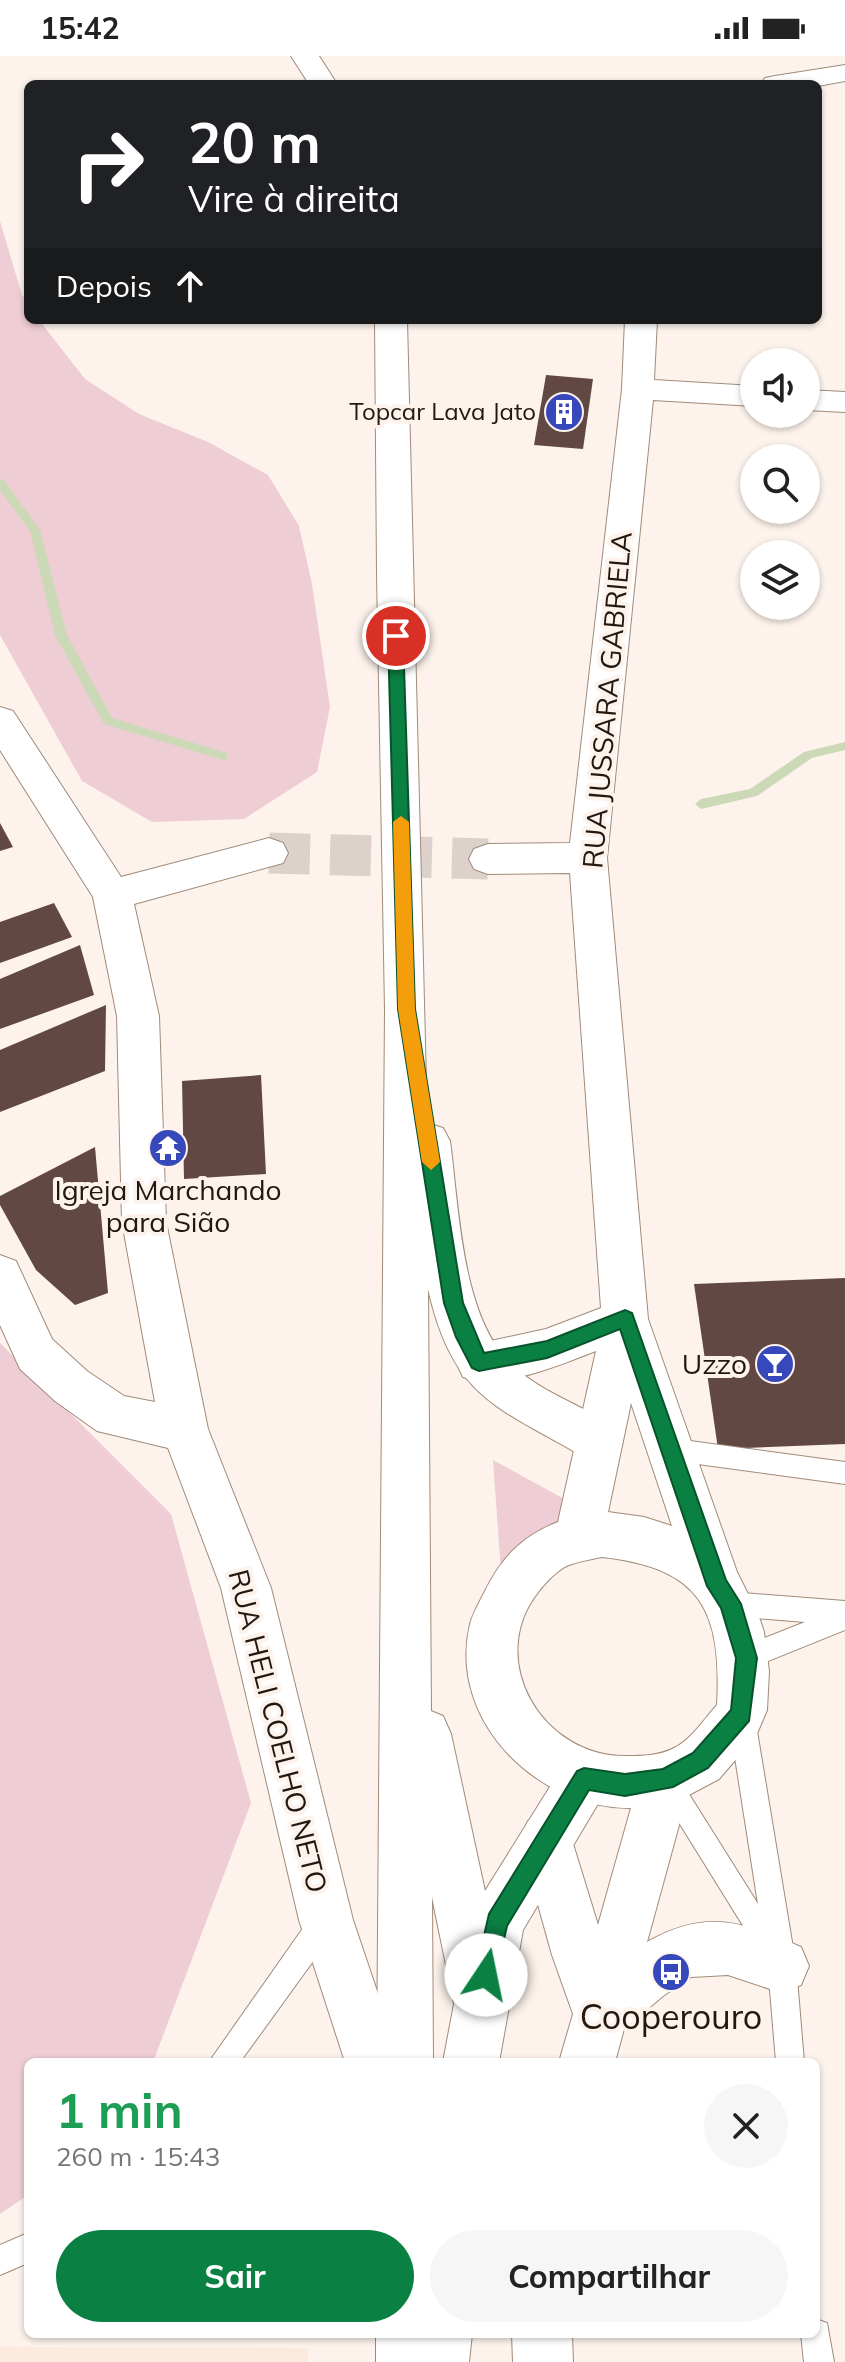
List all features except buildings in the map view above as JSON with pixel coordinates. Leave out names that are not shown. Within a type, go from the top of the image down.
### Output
[{"type":"street","points":[[290,80],[303,56],[320,80]]},
{"type":"street","points":[[800,80],[845,73]]},
{"type":"street","points":[[391,324],[394,574],[406,1009],[405,2058]]},
{"type":"street","name":"RUA JUSSARA GABRIELA","points":[[641,324],[638,389],[588,858],[625,1319],[668,1449],[724,1595]]},
{"type":"street","points":[[638,389],[740,395]]},
{"type":"street","points":[[820,401],[845,402]]},
{"type":"street","name":"RUA HELI COELHO NETO","points":[[0,720],[112,895],[138,1016],[144,1222],[184,1429],[246,1588],[326,1920],[372,2058]]},
{"type":"street","points":[[112,895],[269,853]]},
{"type":"street","points":[[488,859],[588,858]]},
{"type":"street","points":[[406,1009],[453,1303],[465,1337],[479,1362],[495,1379],[599,1441]]},
{"type":"street","points":[[0,1275],[36,1354],[71,1386],[114,1416],[184,1429]]},
{"type":"street","points":[[479,1362],[547,1349],[625,1319]]},
{"type":"street","name":"RUA JUSSARA GABRIELA","points":[[578,1540],[625,1319]]},
{"type":"street","points":[[602,1534],[645,1538],[685,1556],[724,1595],[746,1658],[741,1714],[701,1761],[665,1779],[625,1785],[584,1779],[547,1759],[515,1727],[496,1686],[491,1642],[502,1601],[526,1567],[561,1544],[602,1534]]},
{"type":"street","points":[[406,1666],[425,1735],[481,2002]]},
{"type":"street","points":[[472,2058],[497,1922],[584,1779]]},
{"type":"street","points":[[593,2038],[665,1779]]},
{"type":"street","points":[[547,1840],[579,1955],[593,2038]]},
{"type":"street","points":[[593,2038],[665,1961],[690,1948],[728,1948],[782,1966]]},
{"type":"street","points":[[406,2338],[406,2362]]},
{"type":"street","points":[[439,2362],[442,2338]]},
{"type":"street","points":[[542,2338],[543,2362]]},
{"type":"lane","points":[[668,1449],[845,1473]]},
{"type":"lane","points":[[724,1595],[845,1616]]},
{"type":"lane","points":[[746,1658],[845,1616]]},
{"type":"lane","points":[[741,1714],[782,1966],[790,2058]]},
{"type":"lane","points":[[665,1779],[782,1966]]},
{"type":"lane","points":[[226,2058],[326,1920]]},
{"type":"lane","points":[[0,2260],[24,2250]]},
{"type":"lane","points":[[816,2338],[819,2362]]},
{"type":"shaded area","points":[[0,221],[24,298],[24,324],[42,324],[85,379],[139,414],[208,442],[268,475],[299,526],[312,584],[330,707],[317,772],[244,819],[152,822],[82,781],[0,635]]},
{"type":"shaded area","points":[[0,1343],[171,1514],[251,1803],[155,2058],[24,2058],[24,2198],[0,2214]]},
{"type":"shaded area","points":[[493,1460],[590,1513],[501,1572]]},
{"type":"shaded area","points":[[0,2347],[308,2348],[308,2362],[0,2362]]},
{"type":"waterway","points":[[0,482],[35,530],[61,635],[108,721],[223,756]]},
{"type":"waterway","points":[[701,804],[753,793],[808,755],[845,746]]},
{"type":"tunnel","points":[[269,853],[488,859]]},
{"type":"slow traffic","points":[[401,822],[406,1009],[431,1162]]},
{"type":"place","name":"Topcar Lava Jato","points":[[564,412]]},
{"type":"place","name":"Igreja Marchando para Sião","points":[[168,1148]]},
{"type":"place","name":"Uzzo","points":[[775,1364]]},
{"type":"place","name":"Cooperouro","points":[[671,1972]]},
{"type":"route","points":[[396,636],[406,1009],[453,1303],[465,1337],[479,1362],[547,1349],[625,1319],[668,1449],[717,1586],[730,1604],[746,1658],[741,1714],[701,1761],[665,1779],[625,1785],[584,1779],[497,1922],[486,1975]]}]
